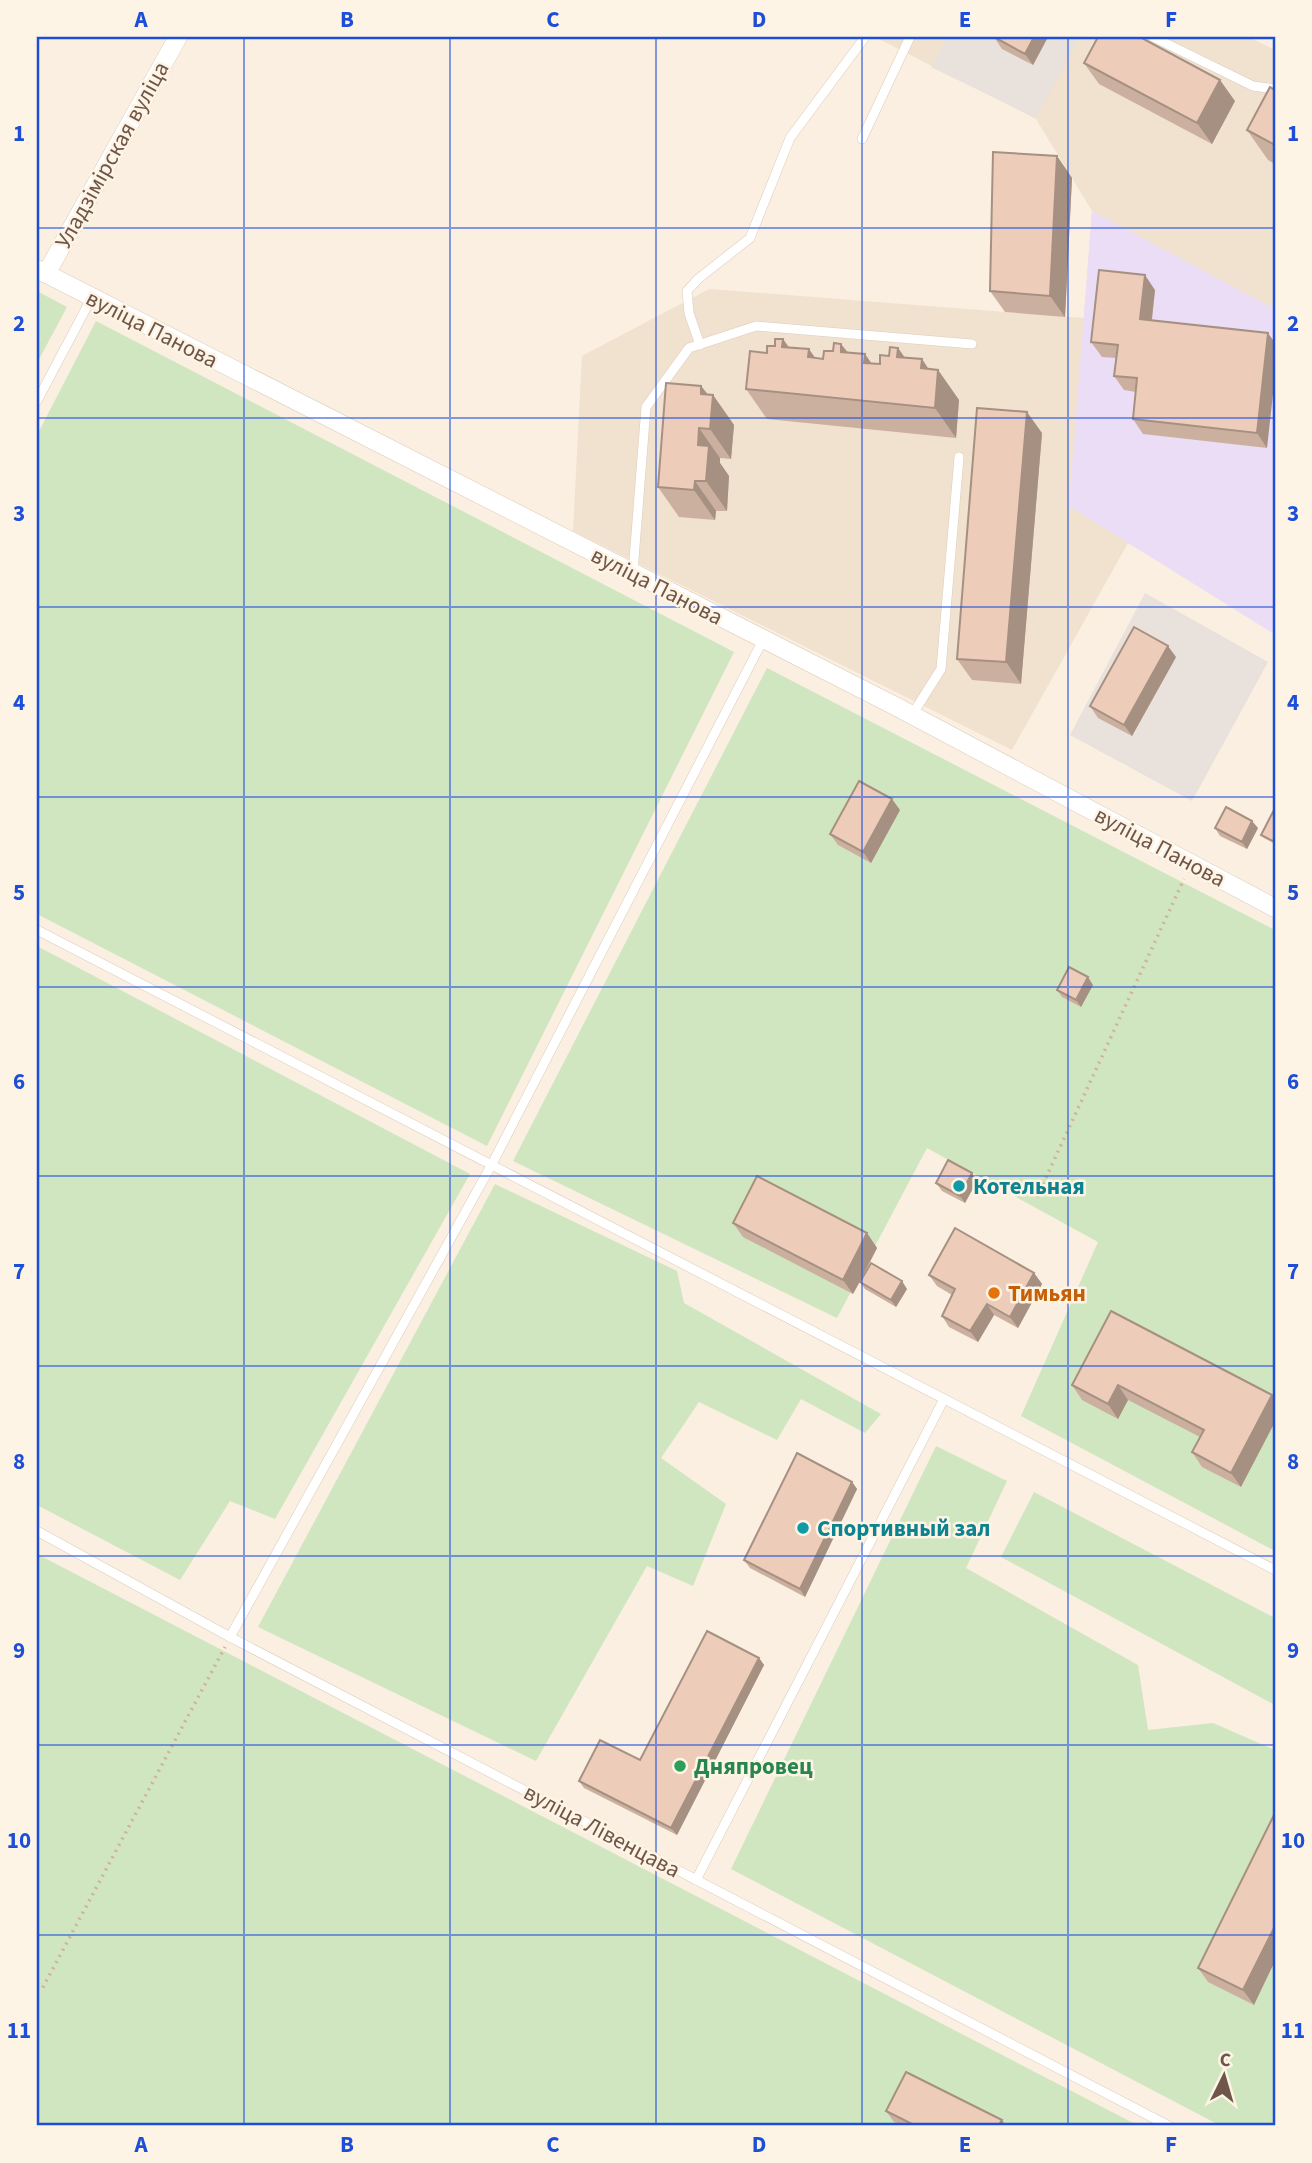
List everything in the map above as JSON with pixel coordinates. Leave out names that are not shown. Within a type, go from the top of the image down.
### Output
[{"type":"street","name":"Уладзімірская вуліца","points":[[41,272],[178,37]]},
{"type":"street","name":"вуліца Панова","points":[[41,272],[912,715],[1275,908]]},
{"type":"lane","points":[[700,345],[688,313],[687,291],[750,237],[790,138],[865,37]]},
{"type":"lane","points":[[862,139],[910,37]]},
{"type":"lane","points":[[1153,37],[1252,86],[1275,89]]},
{"type":"lane","points":[[37,401],[91,299]]},
{"type":"lane","points":[[633,574],[646,407],[689,348],[757,326],[972,344]]},
{"type":"lane","points":[[912,715],[941,669],[958,457]]},
{"type":"lane","points":[[230,1637],[492,1164],[763,640]]},
{"type":"lane","points":[[37,930],[1275,1570]]},
{"type":"lane","points":[[695,1880],[944,1399]]},
{"type":"lane","name":"вуліца Лівенцава","points":[[37,1531],[230,1637],[1169,2126]]},
{"type":"path","points":[[1037,1197],[1191,864]]},
{"type":"path","points":[[37,1991],[42,1989],[230,1637]]},
{"type":"shaded area","points":[[875,37],[1249,37],[1275,50],[1275,631],[1128,543],[1012,750],[573,531],[582,356],[709,289],[1084,318],[1092,211],[1036,119]]},
{"type":"shaded area","points":[[948,37],[1080,37],[1036,118],[931,67]]},
{"type":"shaded area","points":[[1092,211],[1275,309],[1274,634],[1069,506]]},
{"type":"shaded area","points":[[1145,593],[1268,662],[1192,801],[1070,735]]},
{"type":"green space","points":[[37,291],[67,307],[37,363]]},
{"type":"green space","points":[[96,321],[734,652],[487,1146],[37,914],[37,435]]},
{"type":"green space","points":[[767,668],[1275,930],[1275,1551],[1021,1416],[1098,1242],[927,1148],[837,1318],[513,1161]]},
{"type":"green space","points":[[37,946],[470,1174],[275,1519],[230,1501],[180,1580],[37,1505]]},
{"type":"green space","points":[[495,1184],[677,1271],[684,1303],[881,1414],[865,1433],[801,1399],[777,1440],[699,1402],[661,1458],[726,1504],[693,1586],[647,1566],[536,1761],[258,1627]]},
{"type":"green space","points":[[936,1446],[1007,1481],[966,1568],[1138,1665],[1148,1730],[1213,1723],[1275,1750],[1275,2126],[1221,2126],[731,1869]]},
{"type":"green space","points":[[1034,1492],[1275,1618],[1275,1705],[1001,1557]]},
{"type":"green space","points":[[37,1554],[1139,2126],[37,2126]]},
{"type":"building","points":[[994,37],[1034,37],[1025,54]]},
{"type":"building","points":[[1098,37],[1140,37],[1220,80],[1197,123],[1084,63]]},
{"type":"building","points":[[1270,87],[1275,90],[1275,145],[1247,130]]},
{"type":"building","points":[[993,152],[1057,156],[1050,296],[990,291]]},
{"type":"building","points":[[1099,270],[1145,275],[1140,319],[1268,333],[1257,433],[1133,419],[1137,378],[1114,376],[1118,345],[1091,342]]},
{"type":"building","points":[[775,339],[783,339],[782,347],[809,349],[808,357],[823,359],[824,351],[833,351],[834,343],[841,344],[841,352],[865,354],[864,363],[880,364],[880,355],[889,356],[890,347],[898,348],[897,357],[922,359],[921,368],[938,370],[935,408],[746,389],[750,351],[767,353],[767,346],[775,346]]},
{"type":"building","points":[[666,383],[701,386],[701,394],[713,395],[710,429],[699,428],[698,445],[709,446],[706,481],[695,481],[694,490],[658,487]]},
{"type":"building","points":[[977,408],[1027,412],[1006,662],[957,659]]},
{"type":"building","points":[[1134,627],[1168,646],[1124,725],[1090,706]]},
{"type":"building","points":[[859,781],[892,799],[863,852],[830,834]]},
{"type":"building","points":[[1226,807],[1252,821],[1242,842],[1215,828]]},
{"type":"building","points":[[1275,808],[1275,842],[1261,835]]},
{"type":"building","points":[[1069,967],[1088,977],[1076,1000],[1057,990]]},
{"type":"building","points":[[948,1160],[972,1173],[960,1196],[936,1183]]},
{"type":"building","points":[[757,1176],[867,1233],[843,1280],[733,1223]]},
{"type":"building","name":"Тимьян","points":[[955,1228],[1034,1273],[1010,1317],[987,1304],[970,1331],[942,1316],[955,1289],[929,1275]]},
{"type":"building","points":[[871,1263],[902,1281],[891,1300],[860,1282]]},
{"type":"building","points":[[1111,1311],[1272,1395],[1231,1473],[1192,1452],[1204,1430],[1118,1385],[1108,1404],[1072,1385]]},
{"type":"building","name":"Спортивный зал","points":[[797,1453],[852,1482],[800,1589],[744,1560]]},
{"type":"building","points":[[707,1631],[759,1658],[671,1828],[579,1781],[600,1740],[640,1760]]},
{"type":"building","points":[[1275,1813],[1275,1926],[1243,1990],[1198,1968]]},
{"type":"building","points":[[906,2072],[1002,2120],[998,2126],[916,2126],[886,2111]]},
{"type":"place","name":"Котельная","points":[[959,1186]]},
{"type":"place","name":"Тимьян","points":[[994,1293]]},
{"type":"place","name":"Спортивный зал","points":[[803,1528]]},
{"type":"place","name":"Дняпровец","points":[[680,1766]]}]
